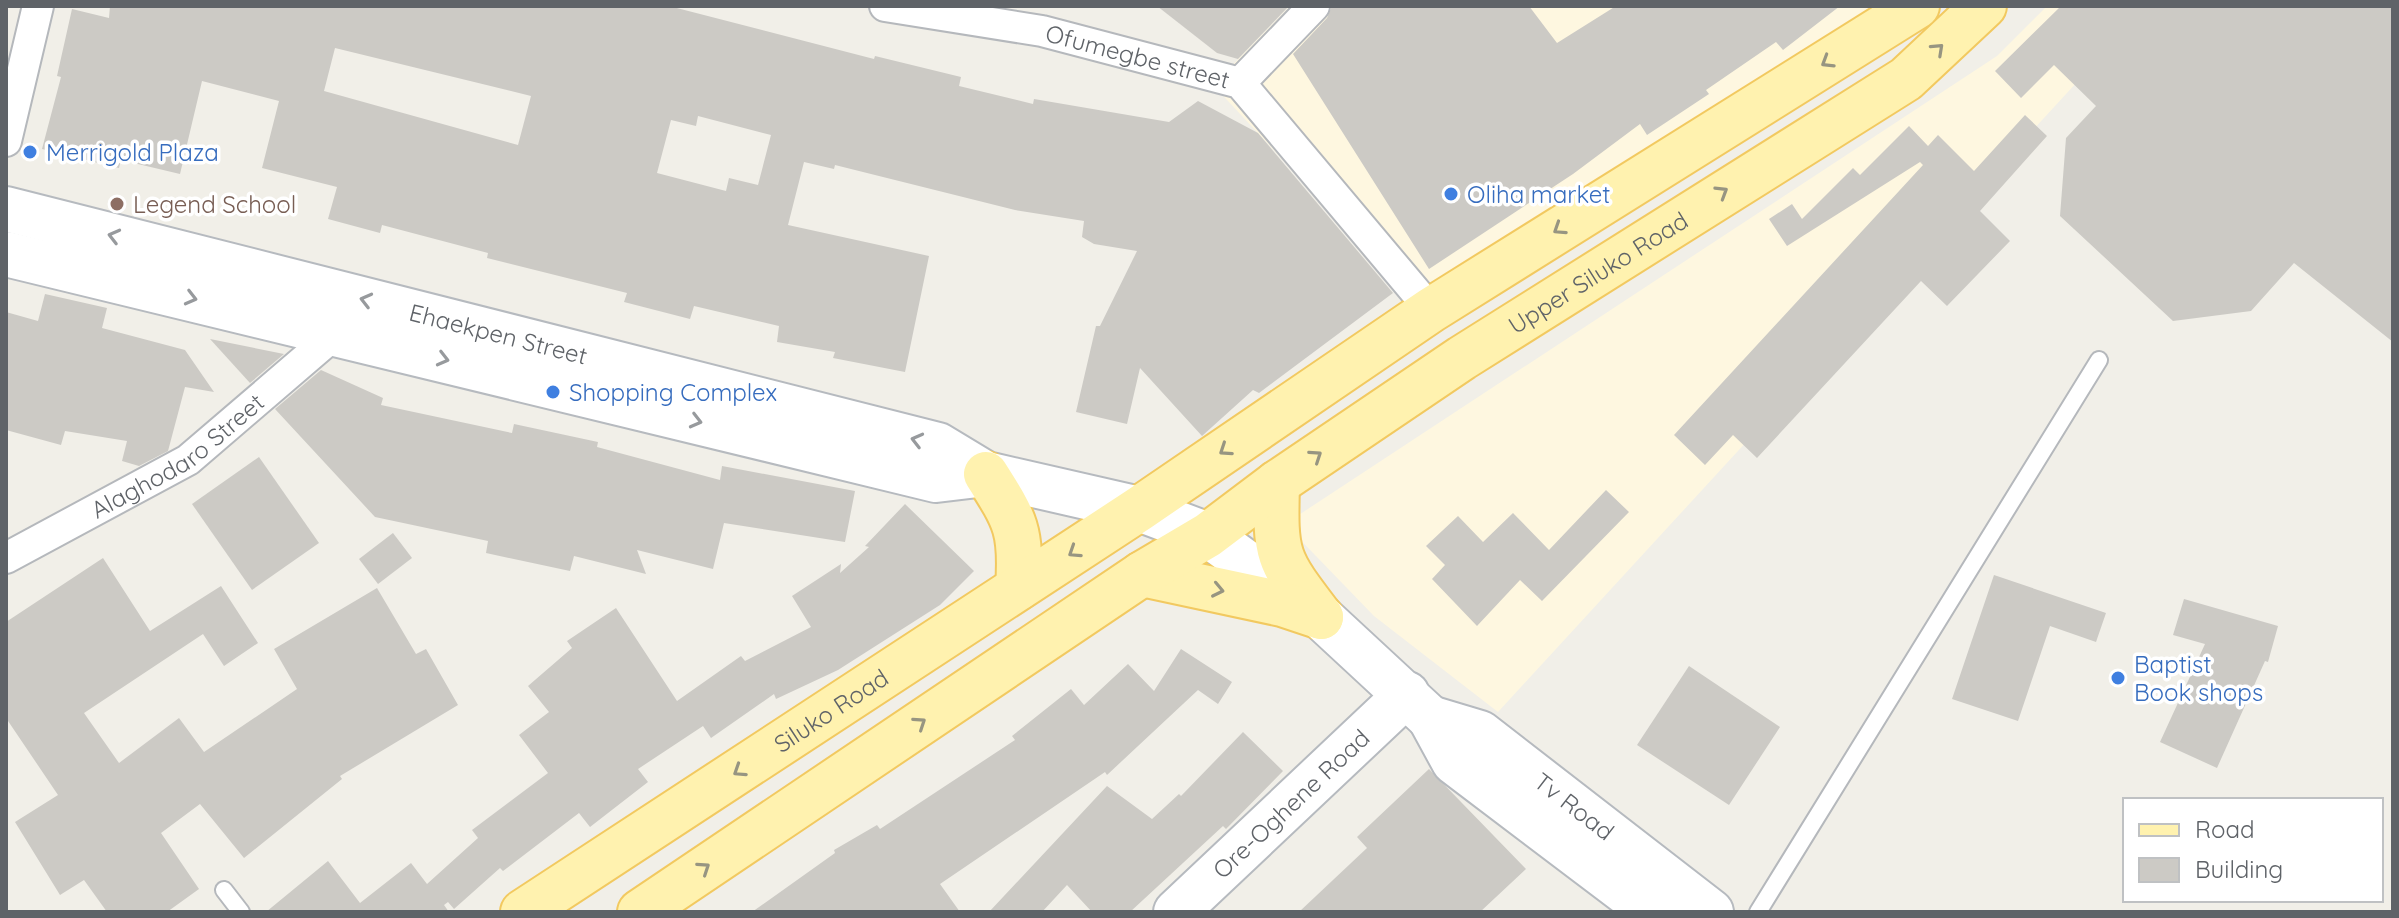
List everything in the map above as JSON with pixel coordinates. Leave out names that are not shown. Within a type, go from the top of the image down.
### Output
[{"type":"main road","points":[[1139,509],[1431,310],[1917,6]]},
{"type":"main road","name":"Upper Siluko Road","points":[[1208,535],[1277,483],[1475,349],[1906,79],[1984,6]]},
{"type":"main road","points":[[986,474],[1014,517],[1021,547],[1018,588]]},
{"type":"main road","points":[[1277,483],[1276,542],[1280,558],[1285,570],[1321,617]]},
{"type":"main road","name":"Siluko Road","points":[[523,912],[1139,509]]},
{"type":"main road","points":[[640,912],[1142,574],[1208,535]]},
{"type":"main road","points":[[1142,574],[1282,604],[1321,617]]},
{"type":"street","points":[[6,141],[38,6]]},
{"type":"street","name":"Ofumegbe street","points":[[885,6],[1026,16],[1240,83],[1431,310]]},
{"type":"street","points":[[1240,83],[1314,6]]},
{"type":"street","name":"Ehaekpen Street","points":[[6,209],[938,445],[986,474],[1139,509],[1208,535]]},
{"type":"street","name":"Ehaekpen Street","points":[[6,254],[936,480],[986,474]]},
{"type":"street","name":"Alaghodaro Street","points":[[6,558],[188,460],[336,333]]},
{"type":"street","name":"Tv Road","points":[[1208,535],[1321,617],[1418,706],[1454,762],[1652,912]]},
{"type":"street","name":"Tv Road","points":[[1418,706],[1480,733],[1711,912]]},
{"type":"street","name":"Ore-Oghene Road","points":[[1176,912],[1418,706]]},
{"type":"lane","points":[[1758,912],[2099,360]]},
{"type":"lane","points":[[224,890],[241,912]]},
{"type":"shaded area","name":"Oliha market","points":[[1290,6],[1879,6],[1417,303],[1213,85]]},
{"type":"shaded area","points":[[2047,6],[2147,6],[1498,712],[1374,616],[1285,524],[1997,56]]},
{"type":"building","points":[[110,6],[669,6],[874,59],[875,56],[961,77],[959,86],[1033,104],[1034,99],[1169,122],[1198,101],[1258,133],[1393,293],[1259,393],[1253,390],[1202,436],[1140,368],[1127,424],[1076,412],[1096,326],[1100,326],[1137,251],[1094,244],[1082,237],[1084,221],[1015,210],[835,165],[834,169],[804,162],[788,225],[929,256],[905,372],[833,358],[835,352],[777,342],[779,326],[694,306],[690,319],[624,302],[627,293],[487,258],[488,253],[382,225],[380,233],[328,219],[337,187],[262,168],[279,101],[202,81],[180,174],[121,160],[119,168],[42,149],[61,77],[57,76],[72,9],[109,18]],"holes":[[[335,48],[531,96],[518,145],[324,91]],[[698,116],[771,135],[758,185],[729,178],[726,191],[657,173],[671,120],[696,126]]]},
{"type":"building","points":[[1157,6],[1289,6],[1238,59],[1217,53]]},
{"type":"building","name":"Oliha market","points":[[1332,6],[1529,6],[1557,43],[1616,6],[1840,6],[1783,50],[1776,42],[1706,90],[1709,94],[1647,135],[1640,124],[1573,174],[1429,269],[1293,54],[1327,18]]},
{"type":"building","points":[[2061,6],[2393,6],[2393,342],[2294,263],[2251,311],[2173,321],[2060,216],[2066,138],[2096,106],[2054,65],[2021,98],[1995,71]]},
{"type":"building","points":[[2025,115],[2047,136],[1980,211],[2010,241],[1947,306],[1921,281],[1757,458],[1733,435],[1705,465],[1674,435],[1923,165],[1920,162],[1787,246],[1769,219],[1792,204],[1802,219],[1853,168],[1860,175],[1909,126],[1928,146],[1938,135],[1974,171]]},
{"type":"building","points":[[45,294],[107,308],[102,328],[185,350],[214,392],[185,387],[168,451],[139,466],[122,461],[127,441],[65,431],[61,445],[6,430],[6,312],[38,321]]},
{"type":"building","points":[[210,339],[284,354],[250,383]]},
{"type":"building","points":[[321,370],[383,398],[381,405],[512,433],[514,424],[598,442],[597,447],[720,480],[722,466],[855,491],[845,542],[724,523],[713,569],[637,550],[646,574],[574,556],[570,571],[486,553],[488,541],[375,517],[275,409]]},
{"type":"building","points":[[259,457],[319,543],[252,590],[192,504]]},
{"type":"building","points":[[1606,490],[1629,512],[1542,601],[1520,580],[1477,626],[1432,579],[1445,565],[1426,546],[1458,516],[1483,542],[1513,513],[1549,550]]},
{"type":"building","points":[[905,504],[974,571],[940,605],[838,670],[776,699],[774,694],[711,738],[703,726],[638,769],[648,782],[590,827],[579,813],[503,871],[500,868],[454,909],[448,902],[444,905],[449,912],[266,912],[328,861],[360,903],[411,863],[427,884],[478,838],[472,830],[548,773],[519,735],[549,712],[528,686],[572,648],[567,641],[616,608],[677,701],[741,656],[745,661],[811,627],[792,596],[841,564],[840,573],[869,547],[865,546]]},
{"type":"building","points":[[393,533],[412,558],[378,584],[359,559]]},
{"type":"building","points":[[103,558],[150,631],[221,586],[258,643],[224,666],[203,634],[84,713],[119,763],[179,718],[204,752],[297,689],[274,649],[377,588],[416,654],[426,649],[458,705],[340,776],[342,779],[244,858],[200,804],[161,833],[199,889],[167,912],[107,912],[84,880],[60,895],[15,822],[58,795],[6,718],[6,622]]},
{"type":"building","points":[[1994,575],[2106,613],[2096,642],[2050,626],[2018,721],[1952,699]]},
{"type":"building","points":[[2184,599],[2278,626],[2268,662],[2265,661],[2217,768],[2160,742],[2205,644],[2173,635]]},
{"type":"building","points":[[1181,649],[1232,682],[1218,704],[1198,690],[1107,775],[1105,772],[940,884],[960,912],[752,912],[835,853],[834,850],[877,825],[880,829],[1015,740],[1012,736],[1071,689],[1084,705],[1128,664],[1154,691]]},
{"type":"building","points":[[1689,666],[1780,727],[1729,805],[1637,745]]},
{"type":"building","points":[[1243,732],[1283,771],[1226,829],[1223,826],[1130,912],[1092,912],[1067,885],[1042,912],[989,912],[1107,786],[1152,819],[1179,794],[1181,796]]},
{"type":"building","points":[[1429,769],[1526,869],[1480,912],[1299,912],[1367,848],[1357,837]]},
{"type":"place","name":"Merrigold Plaza","points":[[30,152]]},
{"type":"place","name":"Oliha market","points":[[1451,194]]},
{"type":"place","name":"Legend School","points":[[117,204]]},
{"type":"place","name":"Shopping Complex","points":[[553,392]]},
{"type":"place","name":"Baptist Book shops","points":[[2118,678]]}]
